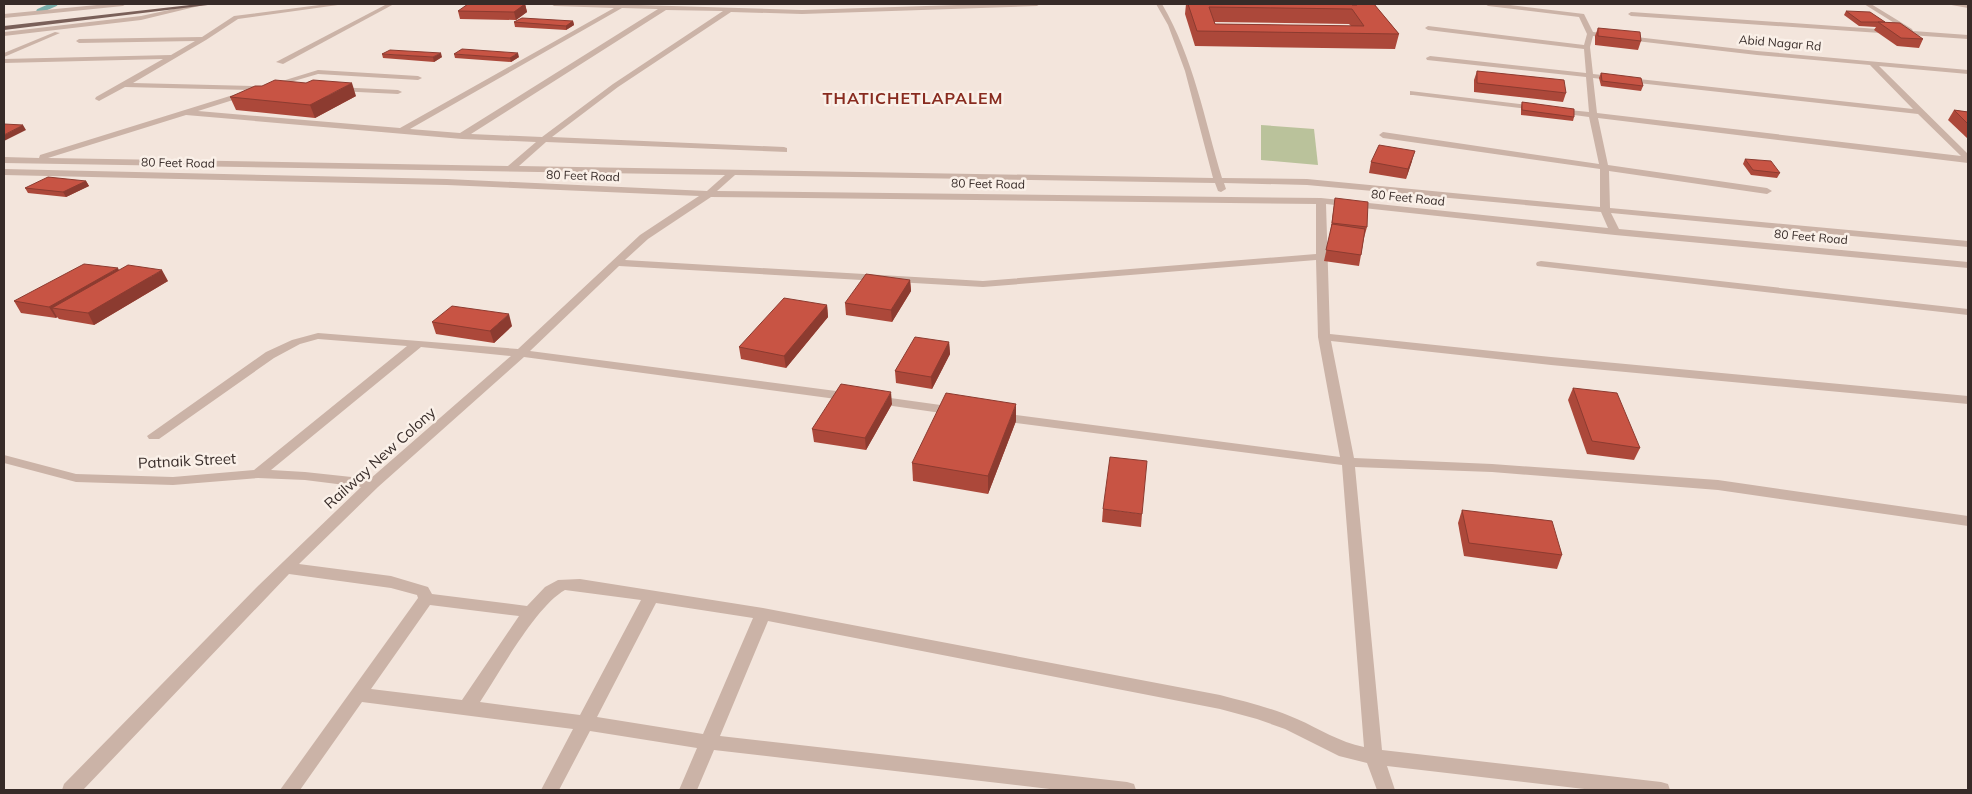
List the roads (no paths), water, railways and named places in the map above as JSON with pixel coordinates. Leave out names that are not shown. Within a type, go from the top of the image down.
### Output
[{"type":"main road","points":[[4,21],[155,4]]},
{"type":"main road","points":[[4,28],[213,4]]},
{"type":"street","points":[[4,16],[123,4]]},
{"type":"street","points":[[100,99],[243,15],[342,4]]},
{"type":"street","points":[[280,62],[391,4]]},
{"type":"street","points":[[554,4],[802,12],[1036,4]]},
{"type":"street","points":[[1159,4],[1168,17],[1189,70],[1224,198]]},
{"type":"street","points":[[1488,4],[1582,15],[1590,34],[1587,47],[1593,115],[1604,167],[1605,210],[1615,232]]},
{"type":"street","points":[[1867,4],[1912,32]]},
{"type":"street","points":[[1949,4],[1968,6]]},
{"type":"street","points":[[4,34],[141,18],[200,5]]},
{"type":"street","points":[[401,131],[620,7]]},
{"type":"street","points":[[462,136],[664,8]]},
{"type":"street","points":[[510,169],[541,141],[646,64],[728,11]]},
{"type":"street","points":[[1631,14],[1968,37]]},
{"type":"street","points":[[4,55],[73,26]]},
{"type":"street","points":[[1428,28],[1587,47]]},
{"type":"street","name":"Abid Nagar Rd","points":[[1590,34],[1968,72]]},
{"type":"street","points":[[79,42],[204,39]]},
{"type":"street","points":[[4,61],[171,57]]},
{"type":"street","points":[[1430,58],[1922,112]]},
{"type":"street","points":[[1872,63],[1968,160]]},
{"type":"street","points":[[6,172],[36,160],[184,112],[318,72],[418,78]]},
{"type":"street","points":[[125,85],[260,89]]},
{"type":"street","points":[[271,85],[300,87]]},
{"type":"street","points":[[330,88],[398,92]]},
{"type":"street","points":[[1413,93],[1968,160]]},
{"type":"street","points":[[184,112],[462,136],[541,141],[784,150]]},
{"type":"street","points":[[1383,135],[1767,191]]},
{"type":"street","name":"80 Feet Road","points":[[4,160],[731,174],[1307,182],[1968,244]]},
{"type":"street","name":"80 Feet Road","points":[[6,172],[447,182],[709,194],[1224,198],[1321,201],[1615,232],[1968,265]]},
{"type":"street","name":"Railway New Colony","points":[[71,790],[285,568],[373,484],[521,353],[644,237],[709,194],[731,174]]},
{"type":"street","points":[[1321,201],[1324,337],[1348,462],[1374,757],[1386,790]]},
{"type":"street","points":[[615,263],[983,284],[1321,256]]},
{"type":"street","points":[[1541,264],[1968,312]]},
{"type":"street","points":[[154,436],[270,355],[296,342],[318,336],[521,353],[964,412]]},
{"type":"street","points":[[1324,337],[1560,362],[1968,400]]},
{"type":"street","points":[[258,474],[418,343]]},
{"type":"street","points":[[983,414],[1348,462],[1492,468],[1718,485],[1968,521]]},
{"type":"street","name":"Patnaik Street","points":[[4,458],[76,478],[172,481],[258,474],[305,476],[373,484]]},
{"type":"street","points":[[285,568],[391,582],[423,591],[426,599]]},
{"type":"street","points":[[466,709],[530,612],[550,590],[563,584],[580,585],[763,614],[1220,702],[1259,712],[1291,724],[1345,751],[1374,757],[1661,790]]},
{"type":"street","points":[[550,790],[587,723],[652,595]]},
{"type":"street","points":[[426,599],[530,612]]},
{"type":"street","points":[[289,790],[426,599]]},
{"type":"street","points":[[688,790],[763,614]]},
{"type":"street","points":[[357,694],[587,723],[707,742],[1127,790]]},
{"type":"waterway","points":[[39,11],[55,4]]},
{"type":"district","name":"THATICHETLAPALEM","points":[[913,98]]}]
